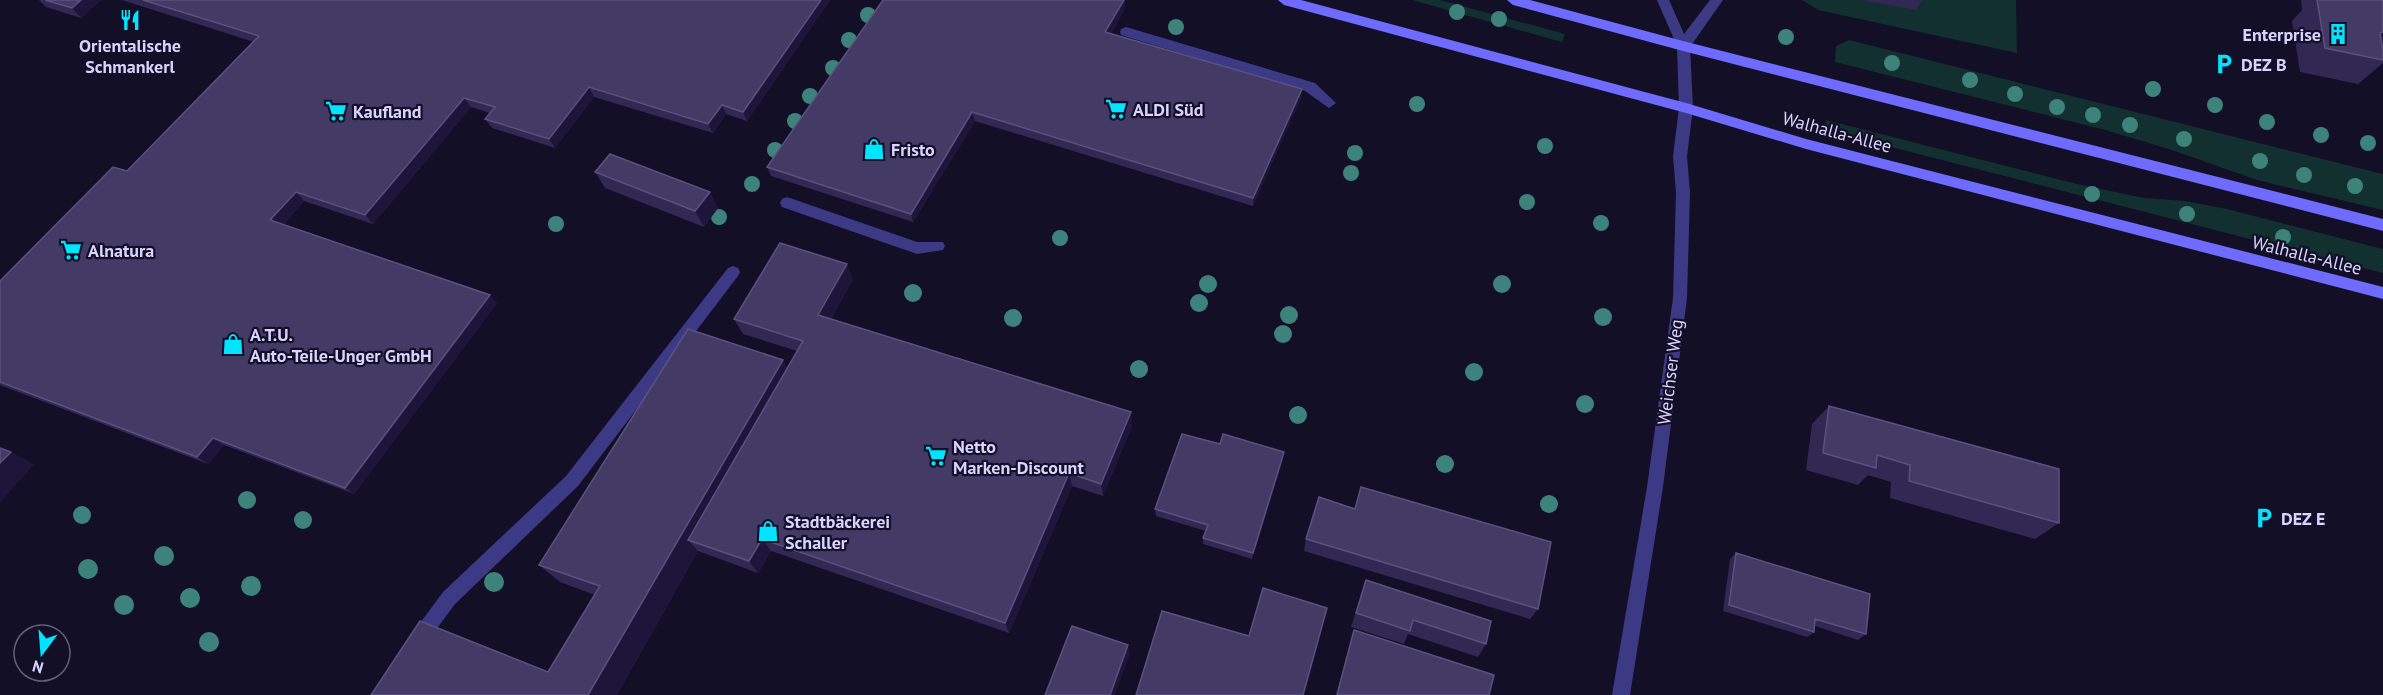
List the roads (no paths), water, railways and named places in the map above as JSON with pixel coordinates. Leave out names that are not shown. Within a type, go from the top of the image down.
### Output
[{"type":"main road","name":"Walhalla-Allee","points":[[1284,0],[1686,108],[1806,144],[2383,293]]},
{"type":"main road","points":[[1513,0],[1683,46],[2383,225]]},
{"type":"street","name":"Weichser Weg","points":[[1621,695],[1655,487],[1680,298],[1683,193],[1680,156],[1686,108],[1683,46],[1663,0]]},
{"type":"street","points":[[1683,46],[1717,0]]},
{"type":"street","points":[[1126,32],[1310,87],[1329,103]]},
{"type":"street","points":[[786,204],[917,248],[938,246]]},
{"type":"street","points":[[410,651],[449,598],[572,481],[732,272]]},
{"type":"place","name":"Orientalische Schmankerl","points":[[130,20]]},
{"type":"place","name":"Enterprise","points":[[2338,34]]},
{"type":"place","name":"DEZ B","points":[[2224,64]]},
{"type":"place","name":"ALDI Süd","points":[[1116,109]]},
{"type":"place","name":"Kaufland","points":[[336,111]]},
{"type":"place","name":"Fristo","points":[[874,149]]},
{"type":"place","name":"Alnatura","points":[[71,250]]},
{"type":"place","name":"A.T.U. Auto-Teile-Unger GmbH","points":[[233,344]]},
{"type":"place","name":"Netto Marken-Discount","points":[[936,456]]},
{"type":"place","name":"DEZ E","points":[[2264,518]]},
{"type":"place","name":"Stadtbäckerei Schaller","points":[[768,531]]}]
